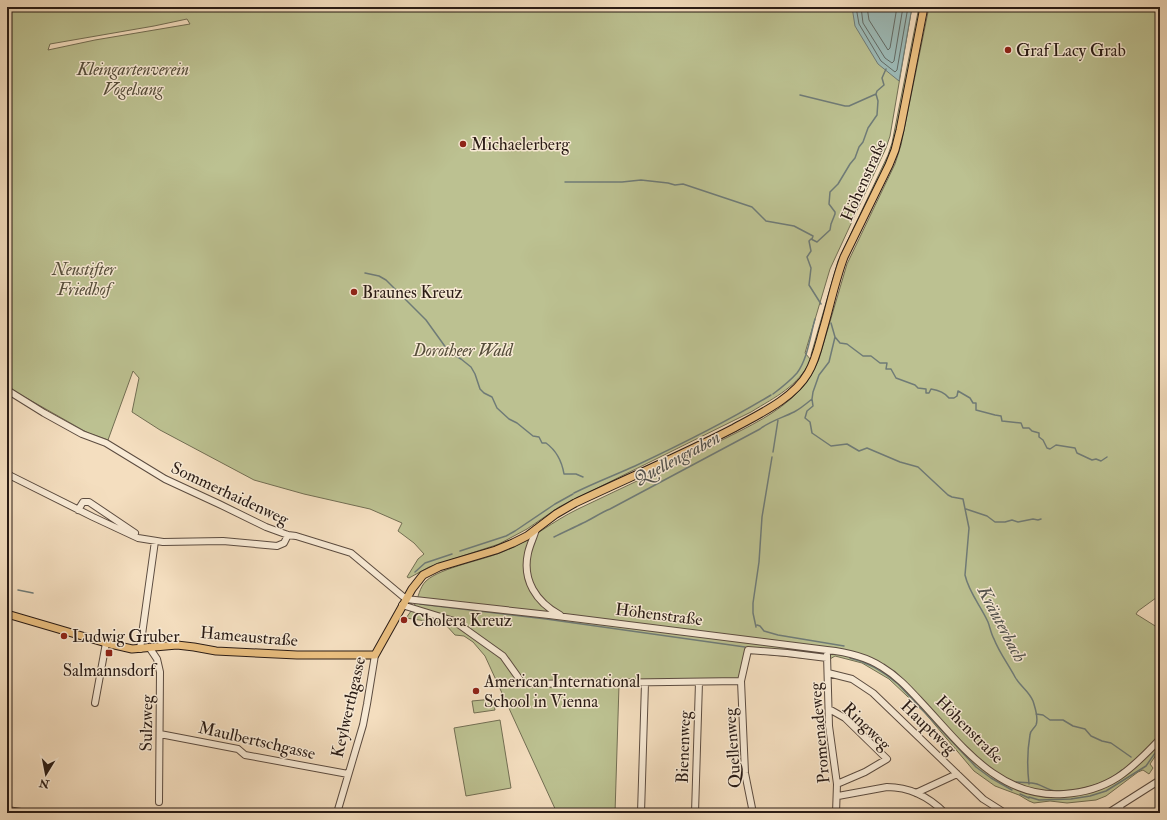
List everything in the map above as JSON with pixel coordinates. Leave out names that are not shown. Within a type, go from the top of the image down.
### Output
[{"type":"main road","name":"Höhenstraße","points":[[536,529],[556,514],[575,503],[702,444],[749,420],[784,398],[798,387],[809,372],[816,354],[844,257],[889,165],[897,144],[924,7]]},
{"type":"main road","name":"Keylwerthgasse","points":[[375,655],[417,581],[428,572],[439,567],[504,547],[519,540],[536,529]]},
{"type":"main road","name":"Hameaustraße","points":[[7,614],[106,643],[132,649],[165,645],[216,651],[296,655],[375,655]]},
{"type":"street","name":"Sommerhaidenweg","points":[[7,390],[82,434],[106,443],[166,479],[266,527],[288,536],[296,536],[351,553],[404,602]]},
{"type":"street","points":[[7,474],[138,538],[155,541],[223,542],[277,546],[284,543],[288,536]]},
{"type":"street","points":[[78,510],[83,502],[89,502],[130,530],[155,541]]},
{"type":"street","name":"Höhenstraße","points":[[536,529],[529,547],[526,561],[526,570],[529,582],[540,601],[549,609],[563,617],[827,650],[856,655],[872,661],[888,670],[907,686],[979,763],[1008,784],[1028,791],[1059,795],[1082,792],[1102,786],[1125,773],[1140,761],[1160,739]]},
{"type":"street","points":[[140,649],[155,541]]},
{"type":"street","points":[[404,602],[563,617]]},
{"type":"street","points":[[404,602],[454,622],[503,656],[522,684],[741,681]]},
{"type":"street","points":[[95,703],[106,643]]},
{"type":"street","name":"Sulzweg","points":[[149,647],[157,659],[160,672],[159,802]]},
{"type":"street","name":"Quellenweg","points":[[753,813],[745,774],[741,681],[748,650],[827,658]]},
{"type":"street","name":"Promenadeweg","points":[[827,650],[829,726],[838,784],[836,813]]},
{"type":"street","name":"Keylwerthgasse","points":[[337,813],[364,718],[375,655]]},
{"type":"street","name":"Hauptweg","points":[[828,673],[852,679],[874,693],[983,798],[1005,813]]},
{"type":"street","name":"Bienenweg","points":[[695,813],[699,682]]},
{"type":"street","points":[[641,813],[645,683]]},
{"type":"street","name":"Ringweg","points":[[829,709],[845,718],[886,759],[865,772],[838,784]]},
{"type":"street","name":"Maulbertschgasse","points":[[160,734],[238,749],[245,755],[348,774]]},
{"type":"street","points":[[916,793],[957,774]]},
{"type":"street","points":[[1108,813],[1160,780]]},
{"type":"street","points":[[838,796],[887,788],[905,789],[931,801],[945,813]]},
{"type":"street","points":[[1119,806],[1124,813]]},
{"type":"street","points":[[7,810],[28,813]]},
{"type":"green space","points":[[7,7],[912,7],[890,136],[886,148],[830,269],[805,353],[811,360],[799,377],[778,396],[751,412],[559,507],[527,529],[499,544],[429,567],[409,578],[407,577],[418,559],[424,554],[414,543],[398,531],[402,523],[370,509],[304,494],[254,480],[160,430],[132,412],[139,378],[133,371],[108,440],[88,433],[7,387]],"holes":[[[187,19],[190,24],[95,40],[48,50],[50,44]]]},
{"type":"green space","points":[[919,7],[921,7],[898,126],[891,154],[845,248],[812,358],[811,355],[838,261],[888,155],[892,143]]},
{"type":"green space","points":[[929,7],[1160,7],[1160,595],[1136,614],[1160,629],[1160,749],[1150,764],[1153,768],[1149,774],[1143,770],[1138,772],[1106,796],[1096,800],[1067,803],[1050,801],[1034,803],[1019,795],[995,786],[974,771],[925,713],[889,679],[862,663],[835,656],[830,659],[821,660],[753,653],[748,654],[743,683],[619,685],[615,813],[557,813],[485,656],[473,642],[464,636],[455,635],[445,624],[406,618],[414,606],[420,590],[426,581],[433,576],[498,554],[516,546],[578,509],[752,425],[781,407],[802,388],[819,359],[847,264],[895,164],[901,145]]},
{"type":"green space","points":[[493,699],[495,710],[474,713],[472,701]]},
{"type":"green space","points":[[500,720],[511,788],[466,796],[454,728]]},
{"type":"water","points":[[852,7],[912,7],[899,81],[878,64],[855,26]]},
{"type":"waterway","name":"Kräuterbach","points":[[821,304],[809,285],[811,268],[807,257],[811,251],[809,241],[811,239],[817,242],[830,230],[835,214],[829,204],[830,192],[838,184],[855,158],[868,128],[877,115],[878,101],[876,94],[877,91],[884,85],[882,78],[886,69]]},
{"type":"waterway","points":[[800,95],[849,106],[876,94]]},
{"type":"waterway","points":[[565,182],[622,182],[641,180],[675,185],[683,184],[752,207],[766,221],[794,226],[813,236],[812,239]]},
{"type":"waterway","points":[[365,273],[379,276],[386,280],[426,320],[449,352],[471,367],[480,389],[492,397],[497,408],[509,419],[517,423],[533,436],[539,437],[542,443],[546,443],[556,453],[562,465],[564,474],[576,474],[583,477]]},
{"type":"waterway","points":[[773,394],[791,379],[801,367],[815,319]]},
{"type":"waterway","name":"Kräuterbach","points":[[831,323],[835,337],[829,362],[819,375],[813,392],[813,406],[807,411],[805,418],[810,422],[812,433],[831,446],[847,444],[859,451],[867,448],[900,462],[918,467],[948,495],[963,499],[969,528],[965,575],[967,582],[988,622],[998,649],[1017,680],[1031,697],[1036,713],[1037,722],[1030,733],[1028,747],[1029,784]]},
{"type":"waterway","points":[[835,337],[840,343],[847,344],[863,356],[871,356],[880,363],[887,363],[886,369],[891,369],[896,378],[915,385],[918,388],[926,389],[926,393],[929,393],[931,389],[941,392],[949,398],[954,398],[957,396],[958,391],[970,398],[973,403],[976,403],[976,410],[1001,416],[1002,421],[1021,423],[1023,428],[1029,428],[1032,431],[1039,433],[1039,437],[1043,440],[1047,448],[1050,449],[1056,445],[1075,448],[1077,453],[1092,460],[1096,459],[1101,461],[1107,457]]},
{"type":"waterway","points":[[574,493],[687,441],[771,395]]},
{"type":"waterway","name":"Quellengraben","points":[[554,537],[610,509],[768,424],[794,412],[812,399]]},
{"type":"waterway","points":[[773,452],[778,420]]},
{"type":"waterway","points":[[756,627],[753,613],[753,603],[759,562],[762,517],[772,457]]},
{"type":"waterway","points":[[555,504],[573,494]]},
{"type":"waterway","points":[[460,551],[506,536],[555,504]]},
{"type":"waterway","points":[[966,509],[987,516],[995,522],[1012,520],[1018,522],[1041,519]]},
{"type":"waterway","points":[[415,572],[425,563],[452,554]]},
{"type":"waterway","points":[[18,590],[33,593]]},
{"type":"waterway","points":[[420,604],[546,619],[745,647]]},
{"type":"waterway","points":[[757,625],[764,631],[778,635],[844,646]]},
{"type":"waterway","points":[[811,653],[823,654]]},
{"type":"waterway","points":[[850,658],[869,665],[898,684],[976,767],[1012,790]]},
{"type":"waterway","points":[[1036,714],[1043,715],[1050,720],[1063,720],[1073,726],[1085,729],[1091,736],[1111,743],[1131,757]]},
{"type":"waterway","points":[[1029,797],[1039,800],[1071,799],[1090,796],[1106,791],[1146,766],[1160,746]]},
{"type":"waterway","points":[[1016,782],[1034,783],[1055,791],[1081,789],[1099,784],[1122,770]]},
{"type":"waterway","points":[[1020,794],[1029,798]]},
{"type":"place","name":"Graf Lacy Grab","points":[[1008,50]]},
{"type":"place","name":"Michaelerberg","points":[[463,144]]},
{"type":"place","name":"Braunes Kreuz","points":[[354,292]]},
{"type":"place","name":"Cholera Kreuz","points":[[404,620]]},
{"type":"place","name":"Ludwig Gruber","points":[[64,636]]},
{"type":"place","name":"Salmannsdorf","points":[[109,653]]},
{"type":"place","name":"American International School in Vienna","points":[[476,691]]},
{"type":"park label","name":"Kleingartenverein Vogelsang","points":[[133,79]]},
{"type":"park label","name":"Neustifter Friedhof","points":[[84,279]]},
{"type":"park label","name":"Dorotheer Wald","points":[[463,350]]}]
